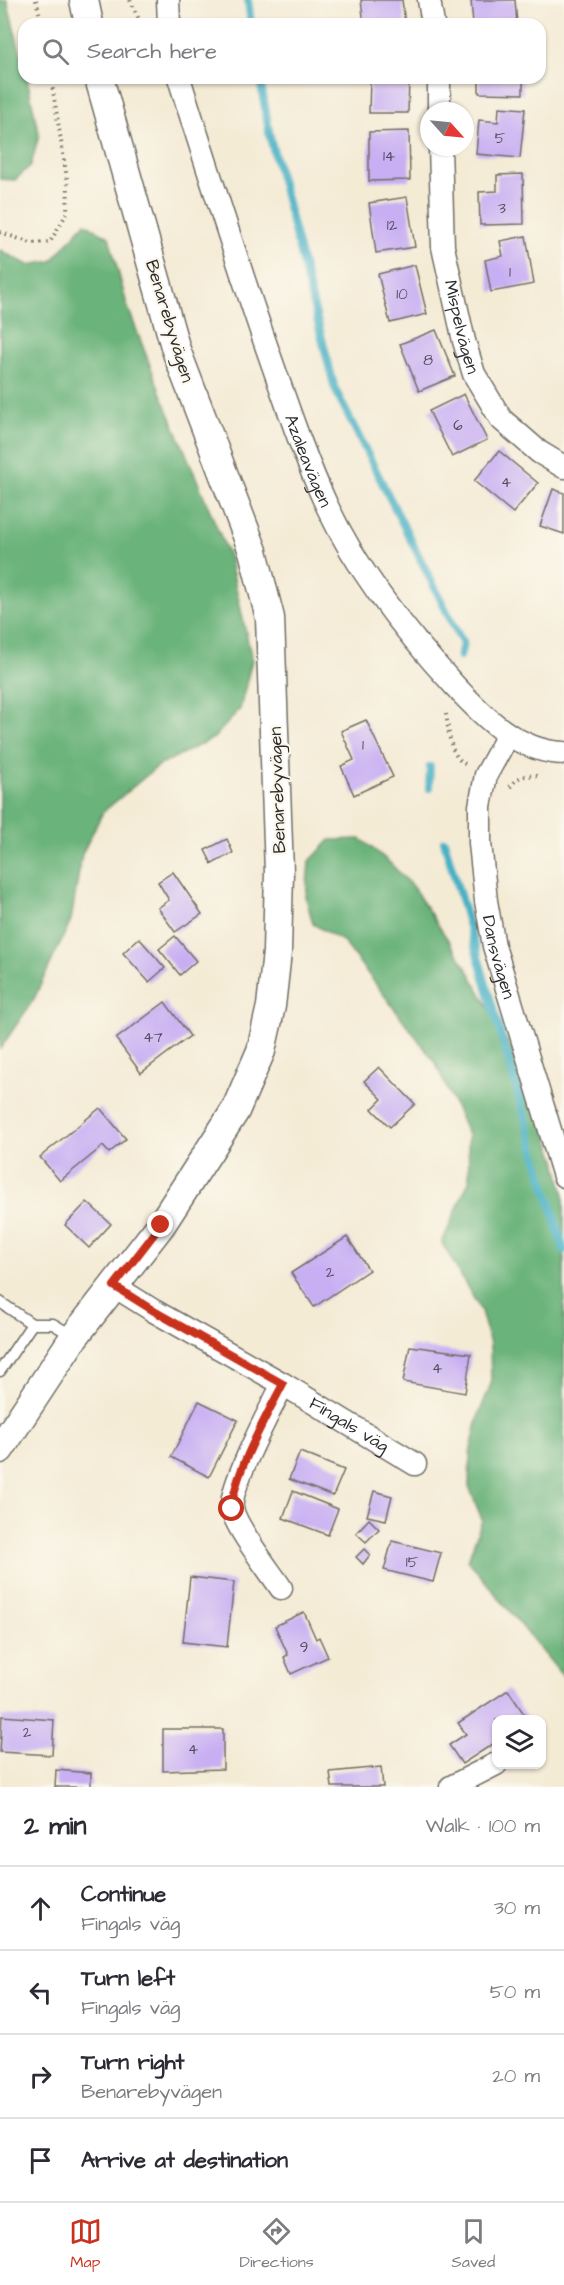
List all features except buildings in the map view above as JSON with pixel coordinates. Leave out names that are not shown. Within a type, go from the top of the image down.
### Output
[{"type":"street","points":[[84,0],[88,18]]},
{"type":"street","points":[[168,0],[169,18]]},
{"type":"street","points":[[429,0],[432,18]]},
{"type":"street","name":"Benarebyvägen","points":[[0,1449],[74,1337],[161,1225],[235,1111],[261,1051],[271,1006],[277,952],[279,872],[270,618],[253,551],[176,350],[101,84]]},
{"type":"street","name":"Azaleavägen","points":[[181,84],[234,254],[299,440],[327,507],[372,584],[459,691],[508,735],[541,750],[564,753]]},
{"type":"street","points":[[439,84],[439,102]]},
{"type":"street","name":"Mispelvägen","points":[[440,156],[443,246],[464,341],[474,374],[501,419],[539,452],[564,466]]},
{"type":"street","name":"Dansvägen","points":[[508,735],[486,775],[480,806],[480,843],[486,900],[494,946],[564,1176]]},
{"type":"street","name":"Fingals väg","points":[[114,1286],[283,1384],[414,1464]]},
{"type":"street","points":[[281,1588],[239,1524],[232,1509],[237,1485],[260,1430],[283,1384]]},
{"type":"street","points":[[451,1787],[492,1766]]},
{"type":"lane","points":[[0,1302],[32,1324],[53,1324],[74,1337]]},
{"type":"lane","points":[[0,1371],[32,1324]]},
{"type":"path","points":[[36,0],[40,18]]},
{"type":"path","points":[[130,0],[138,18]]},
{"type":"path","points":[[0,232],[30,243],[50,242],[67,213],[68,185],[52,84]]},
{"type":"green space","points":[[0,0],[7,0],[18,43],[18,84],[28,84],[39,135],[31,165],[15,180],[0,179]]},
{"type":"green space","points":[[85,223],[109,237],[127,305],[161,394],[229,556],[252,660],[240,709],[214,738],[158,766],[103,812],[82,854],[71,920],[34,999],[0,1049],[0,250],[28,265],[52,261]]},
{"type":"green space","points":[[361,839],[388,861],[412,886],[468,970],[526,1075],[556,1160],[564,1195],[564,1678],[468,1560],[482,1520],[469,1486],[470,1453],[479,1414],[491,1384],[490,1344],[481,1311],[442,1243],[469,1181],[468,1135],[435,1062],[343,941],[313,924],[306,898],[309,862],[330,840]]},
{"type":"waterway","points":[[248,0],[250,18]]},
{"type":"waterway","points":[[261,84],[270,137],[335,389],[463,644],[460,656]]},
{"type":"waterway","points":[[429,788],[430,767]]},
{"type":"waterway","points":[[444,841],[564,1250]]},
{"type":"route","points":[[161,1225],[114,1286],[283,1384],[260,1430],[233,1496],[232,1509]]}]
